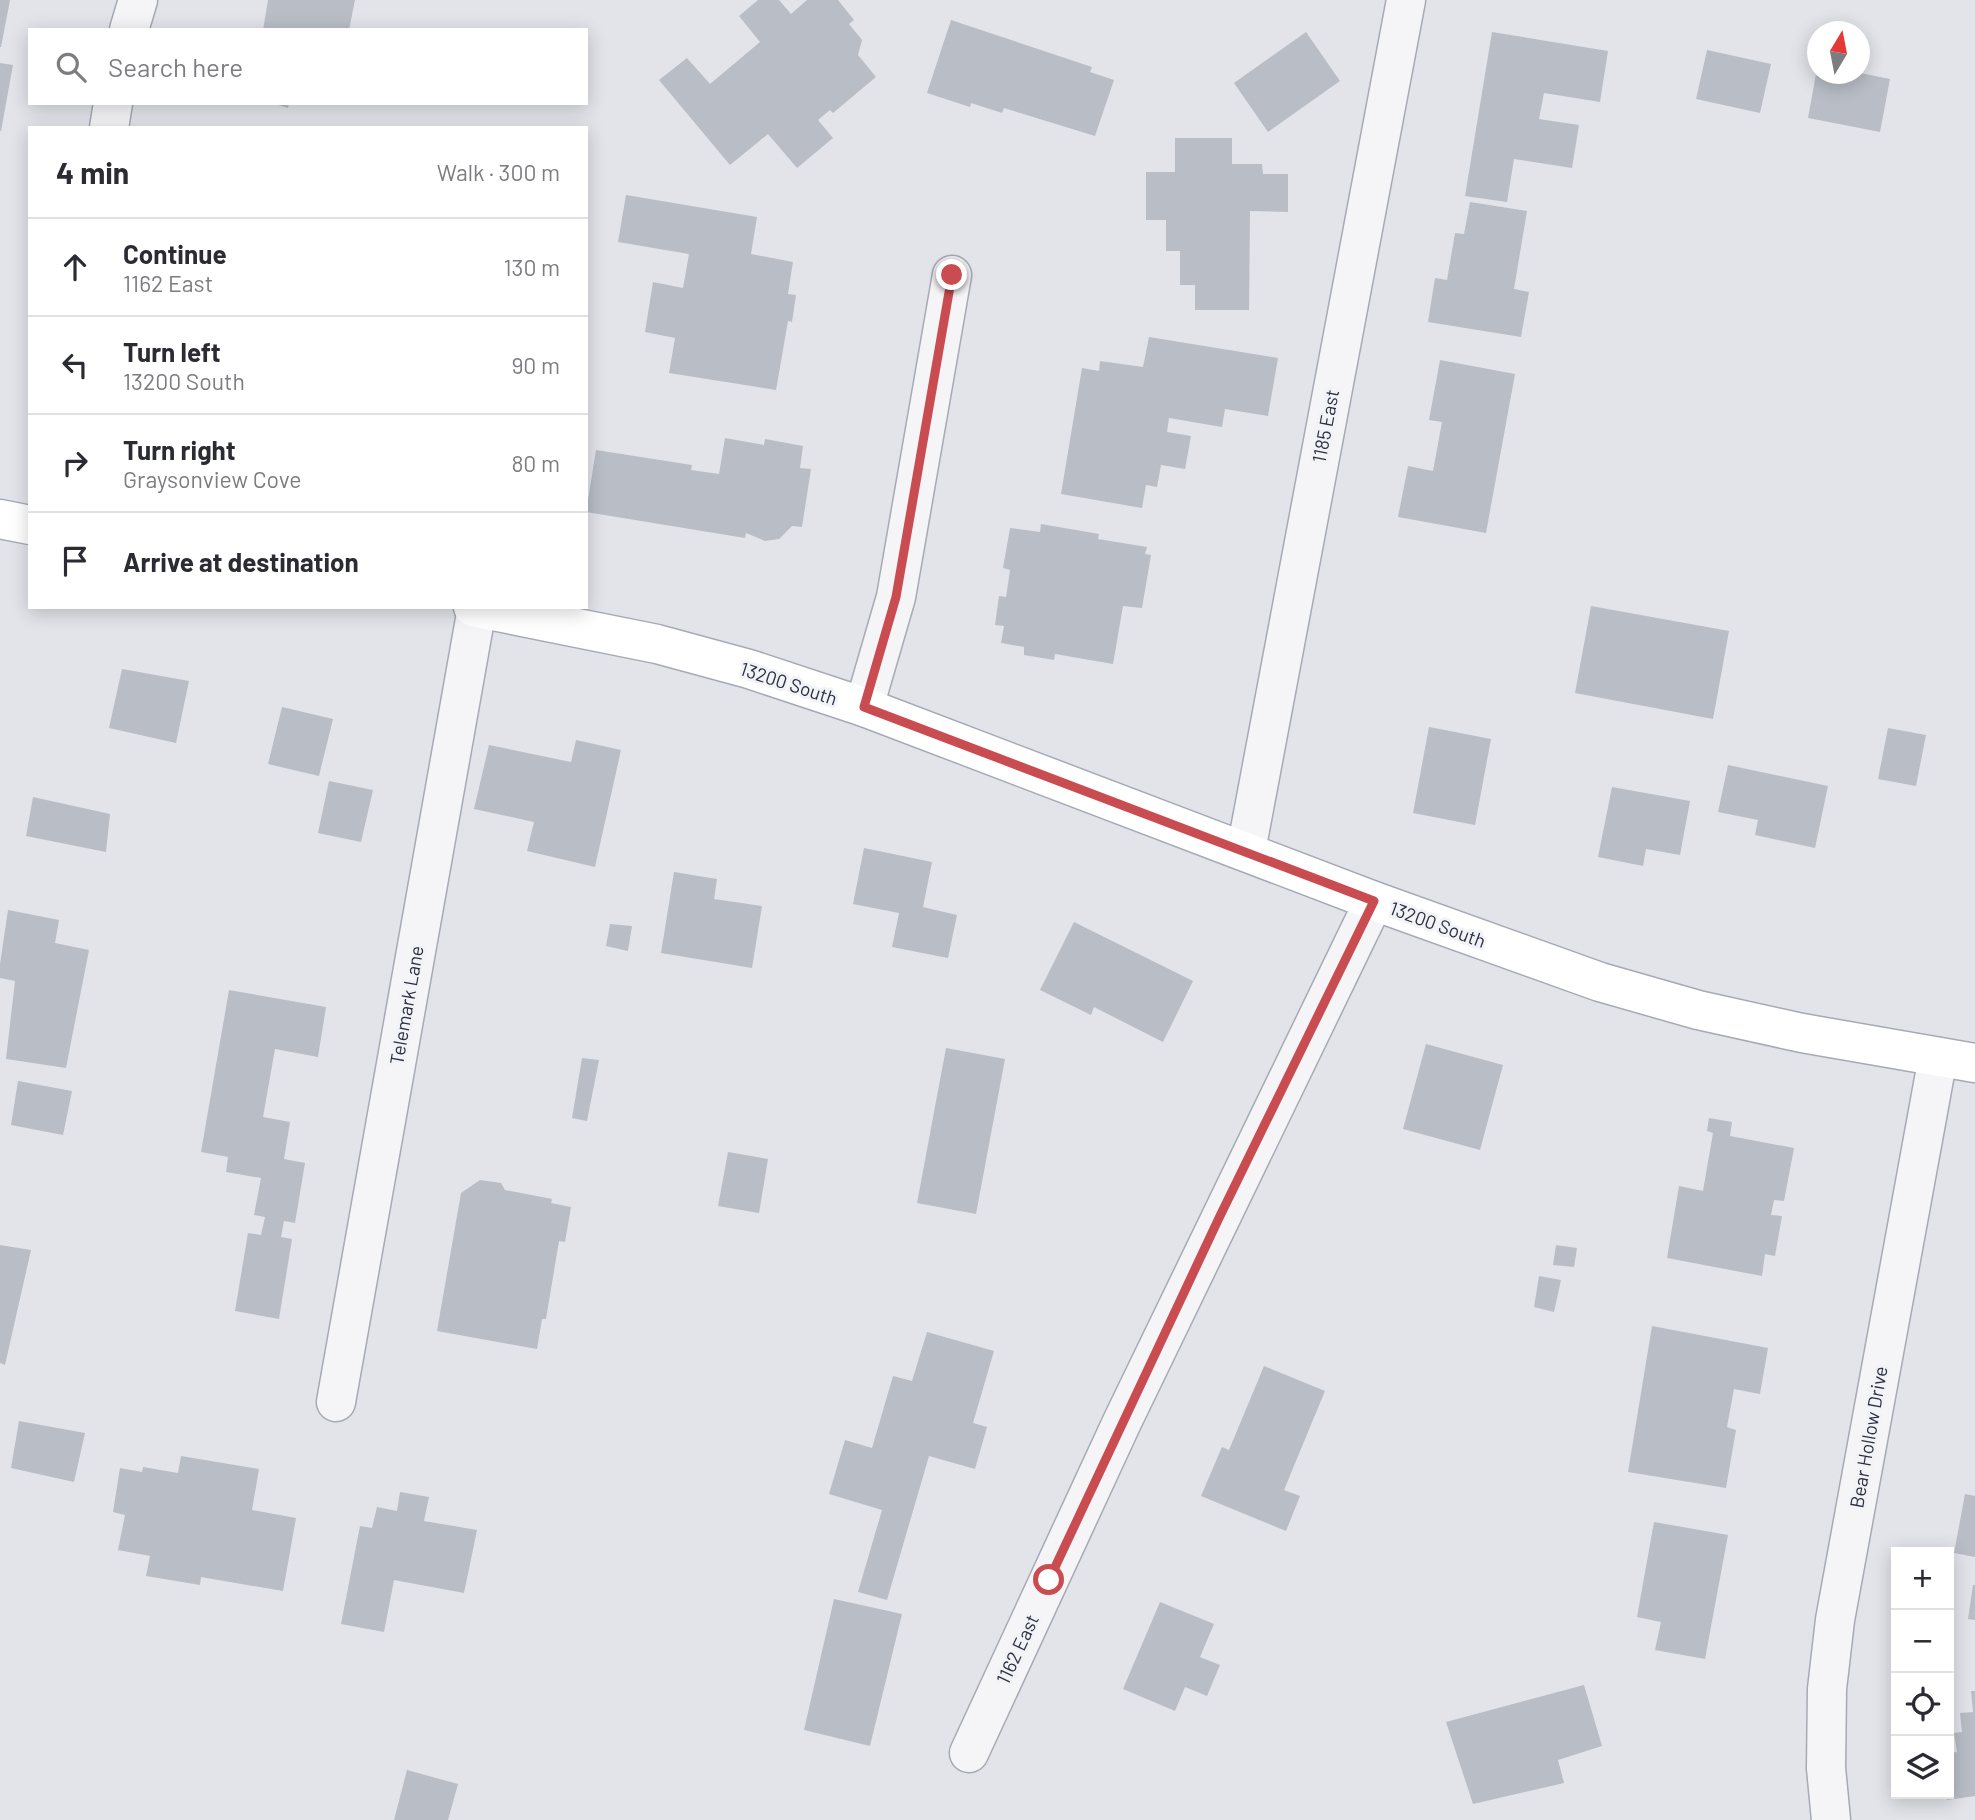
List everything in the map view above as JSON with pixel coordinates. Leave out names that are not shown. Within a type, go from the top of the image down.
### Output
[{"type":"street","points":[[130,28],[138,0]]},
{"type":"street","name":"1185 East","points":[[1246,851],[1406,0]]},
{"type":"street","points":[[109,126],[113,105]]},
{"type":"street","points":[[864,707],[896,597],[952,275]]},
{"type":"street","points":[[0,519],[28,525]]},
{"type":"street","name":"Telemark Lane","points":[[335,1402],[475,609]]},
{"type":"street","name":"13200 South","points":[[480,609],[657,644],[749,669],[864,707],[1374,901],[1600,982],[1698,1010],[1802,1033],[1975,1063]]},
{"type":"street","name":"1162 East","points":[[969,1753],[1196,1266],[1374,901]]},
{"type":"street","name":"Bear Hollow Drive","points":[[1832,1820],[1826,1768],[1826,1715],[1835,1620],[1938,1056]]},
{"type":"building","points":[[0,0],[10,0],[1,47],[0,47]]},
{"type":"building","points":[[268,0],[355,0],[349,28],[263,28]]},
{"type":"building","points":[[758,0],[779,0],[791,14],[807,0],[838,0],[854,20],[849,24],[862,40],[858,55],[876,77],[833,113],[830,110],[818,120],[833,138],[797,168],[768,134],[730,165],[659,80],[687,58],[710,84],[760,42],[739,16]]},
{"type":"building","points":[[951,20],[1092,67],[1090,72],[1114,80],[1095,136],[1004,108],[1002,113],[971,103],[970,107],[927,93]]},
{"type":"building","points":[[1306,32],[1340,81],[1268,132],[1234,83]]},
{"type":"building","points":[[1492,32],[1608,51],[1600,102],[1544,93],[1539,119],[1579,125],[1572,168],[1514,159],[1507,202],[1465,196]]},
{"type":"building","points":[[1707,50],[1771,64],[1760,113],[1696,99]]},
{"type":"building","points":[[0,63],[13,65],[1,131],[0,131]]},
{"type":"building","points":[[1870,75],[1890,79],[1880,132],[1808,118],[1814,84],[1870,84]]},
{"type":"building","points":[[1175,138],[1232,138],[1232,164],[1262,164],[1263,174],[1288,174],[1288,212],[1250,211],[1249,310],[1195,310],[1195,285],[1180,285],[1180,251],[1166,251],[1166,220],[1146,220],[1146,172],[1175,172]]},
{"type":"building","points":[[626,195],[757,217],[751,254],[793,262],[788,294],[796,295],[792,322],[788,321],[776,390],[669,373],[675,338],[645,332],[653,282],[683,288],[689,254],[618,242]]},
{"type":"building","points":[[1470,202],[1527,211],[1514,289],[1529,292],[1521,337],[1428,322],[1435,278],[1447,280],[1455,233],[1464,234]]},
{"type":"building","points":[[1149,337],[1278,358],[1268,416],[1225,409],[1222,427],[1169,418],[1167,432],[1191,436],[1185,469],[1161,465],[1157,487],[1146,485],[1142,508],[1061,494],[1082,368],[1099,371],[1100,361],[1143,367]]},
{"type":"building","points":[[1440,360],[1515,374],[1486,533],[1398,517],[1408,466],[1433,471],[1442,422],[1429,420]]},
{"type":"building","points":[[725,438],[764,445],[765,439],[803,446],[800,468],[811,469],[802,527],[792,526],[779,539],[765,541],[746,533],[745,538],[588,512],[596,450],[692,465],[691,470],[719,474]]},
{"type":"building","points":[[1041,524],[1099,534],[1098,539],[1147,547],[1145,554],[1151,555],[1142,608],[1123,606],[1113,664],[1055,654],[1054,660],[1024,655],[1024,647],[1001,643],[1004,626],[995,625],[999,596],[1006,597],[1010,570],[1003,568],[1010,528],[1040,532]]},
{"type":"building","points":[[1591,606],[1729,631],[1713,719],[1575,693]]},
{"type":"building","points":[[122,669],[189,681],[176,743],[109,728]]},
{"type":"building","points":[[282,707],[333,719],[319,776],[268,764]]},
{"type":"building","points":[[1429,727],[1491,739],[1475,825],[1413,813]]},
{"type":"building","points":[[1888,728],[1926,735],[1916,786],[1878,779]]},
{"type":"building","points":[[576,740],[621,750],[595,867],[527,851],[534,822],[474,809],[489,745],[571,762]]},
{"type":"building","points":[[1728,765],[1828,786],[1815,848],[1755,835],[1758,820],[1718,812]]},
{"type":"building","points":[[329,781],[373,790],[361,842],[318,833]]},
{"type":"building","points":[[1612,787],[1690,801],[1680,855],[1646,849],[1643,866],[1598,857]]},
{"type":"building","points":[[33,797],[110,814],[106,852],[26,836]]},
{"type":"building","points":[[864,848],[932,862],[923,907],[957,915],[948,958],[892,947],[899,913],[853,904]]},
{"type":"building","points":[[674,872],[717,879],[714,899],[762,906],[752,968],[661,953]]},
{"type":"building","points":[[8,910],[59,920],[55,943],[89,950],[66,1068],[6,1059],[15,981],[0,978]]},
{"type":"building","points":[[1074,922],[1193,981],[1163,1042],[1094,1007],[1091,1015],[1040,990]]},
{"type":"building","points":[[610,924],[632,926],[628,951],[606,946]]},
{"type":"building","points":[[229,990],[326,1007],[318,1057],[275,1049],[263,1117],[290,1122],[284,1159],[305,1163],[295,1223],[284,1221],[281,1237],[292,1239],[279,1319],[235,1311],[248,1233],[261,1235],[265,1217],[254,1215],[261,1178],[226,1172],[228,1157],[201,1152]]},
{"type":"building","points":[[1426,1044],[1503,1065],[1480,1150],[1403,1129]]},
{"type":"building","points":[[946,1048],[1005,1059],[976,1214],[917,1203]]},
{"type":"building","points":[[582,1058],[599,1060],[587,1121],[572,1118]]},
{"type":"building","points":[[18,1081],[72,1091],[63,1135],[11,1125]]},
{"type":"building","points":[[1709,1118],[1732,1122],[1730,1136],[1794,1148],[1784,1201],[1774,1200],[1771,1215],[1782,1216],[1775,1256],[1765,1254],[1762,1276],[1667,1258],[1679,1186],[1703,1191],[1713,1133],[1707,1131]]},
{"type":"building","points":[[728,1152],[768,1159],[759,1213],[718,1206]]},
{"type":"building","points":[[480,1180],[501,1183],[505,1190],[552,1199],[551,1203],[571,1207],[565,1242],[559,1241],[546,1319],[542,1319],[537,1349],[437,1331],[461,1193]]},
{"type":"building","points":[[0,1245],[31,1250],[5,1365],[0,1363]]},
{"type":"building","points":[[1556,1245],[1577,1248],[1574,1267],[1553,1265]]},
{"type":"building","points":[[1539,1276],[1561,1280],[1554,1312],[1534,1307]]},
{"type":"building","points":[[1652,1326],[1768,1348],[1760,1394],[1734,1389],[1727,1427],[1736,1430],[1726,1488],[1628,1472]]},
{"type":"building","points":[[927,1332],[994,1351],[973,1423],[987,1427],[975,1469],[929,1456],[887,1600],[858,1592],[882,1510],[829,1494],[845,1440],[872,1448],[893,1376],[912,1381]]},
{"type":"building","points":[[1264,1366],[1325,1391],[1284,1490],[1300,1496],[1286,1531],[1201,1496],[1222,1447],[1229,1450]]},
{"type":"building","points":[[19,1421],[85,1433],[74,1482],[11,1468]]},
{"type":"building","points":[[181,1456],[259,1469],[252,1510],[296,1518],[283,1591],[201,1577],[200,1585],[146,1576],[150,1556],[118,1550],[125,1515],[113,1512],[120,1468],[142,1472],[143,1467],[178,1473]]},
{"type":"building","points":[[400,1492],[429,1497],[424,1521],[477,1530],[464,1593],[394,1580],[384,1632],[341,1624],[360,1526],[372,1528],[377,1507],[397,1511]]},
{"type":"building","points":[[1965,1494],[1975,1496],[1975,1557],[1954,1553]]},
{"type":"building","points":[[1654,1522],[1728,1535],[1705,1659],[1655,1650],[1661,1622],[1637,1617]]},
{"type":"building","points":[[1975,1585],[1975,1620],[1968,1619]]},
{"type":"building","points":[[834,1599],[902,1614],[870,1746],[804,1730]]},
{"type":"building","points":[[1160,1602],[1214,1624],[1200,1657],[1220,1665],[1207,1696],[1185,1687],[1175,1711],[1123,1689]]},
{"type":"building","points":[[1584,1685],[1602,1746],[1558,1760],[1564,1783],[1473,1804],[1446,1722]]},
{"type":"building","points":[[1971,1691],[1975,1691],[1975,1796],[1954,1799],[1954,1752],[1957,1752],[1954,1733],[1962,1732],[1960,1713],[1973,1712]]},
{"type":"building","points":[[407,1770],[458,1784],[448,1820],[394,1820]]},
{"type":"route","points":[[952,275],[896,597],[864,707],[1374,901],[1219,1218],[1049,1580]]}]
